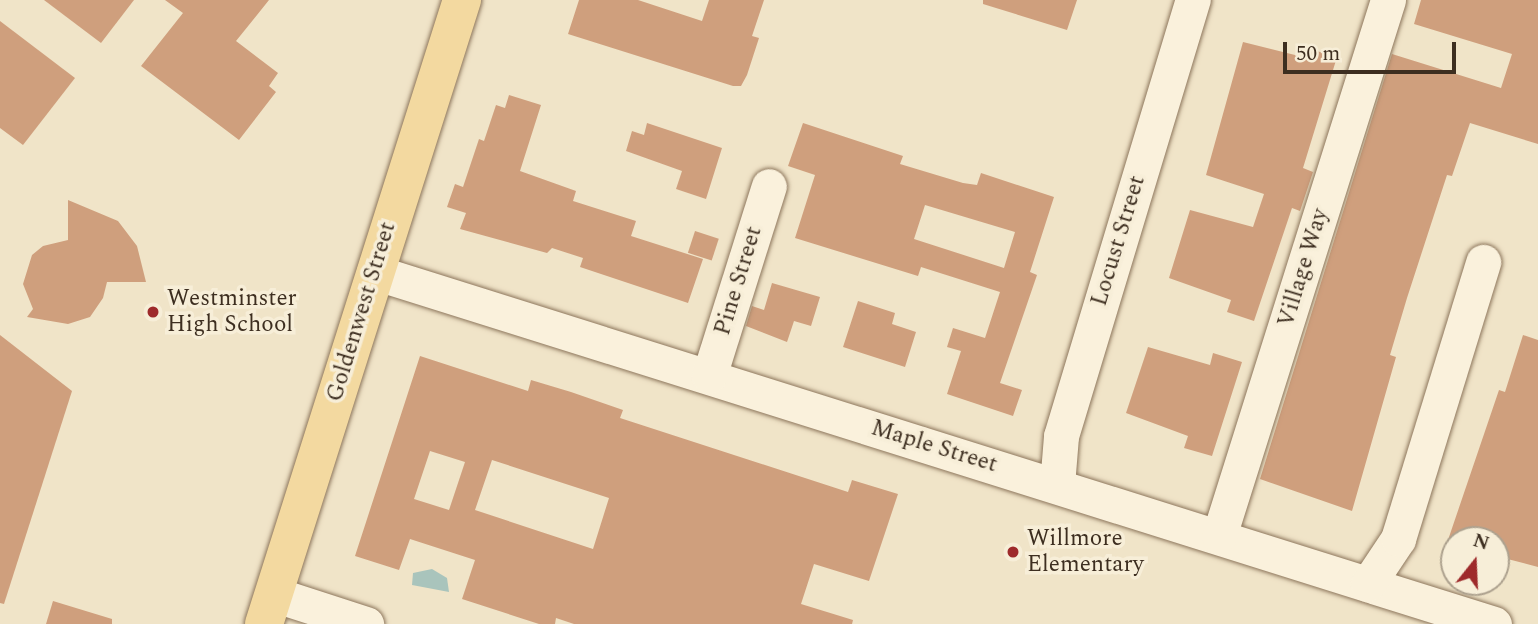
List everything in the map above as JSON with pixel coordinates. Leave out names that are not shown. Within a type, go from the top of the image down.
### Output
[{"type":"main road","name":"Goldenwest Street","points":[[269,609],[462,0]]},
{"type":"street","name":"Locust Street","points":[[1057,485],[1061,436],[1193,0]]},
{"type":"street","name":"Village Way","points":[[1219,536],[1388,0]]},
{"type":"street","name":"Pine Street","points":[[709,376],[769,186]]},
{"type":"street","points":[[1368,584],[1398,539],[1483,262]]},
{"type":"street","name":"Maple Street","points":[[374,272],[1494,624]]},
{"type":"street","points":[[269,609],[366,624]]},
{"type":"water","points":[[432,569],[447,578],[449,592],[412,585],[413,573]]},
{"type":"building","points":[[44,0],[134,0],[101,43]]},
{"type":"building","points":[[165,0],[269,0],[236,41],[278,73],[269,86],[276,92],[239,140],[141,66],[183,13]]},
{"type":"building","points":[[579,0],[638,0],[702,21],[709,0],[764,0],[752,36],[759,38],[747,75],[741,86],[733,86],[568,34]]},
{"type":"building","points":[[983,0],[1077,0],[1067,30],[983,4]]},
{"type":"building","points":[[1421,0],[1538,0],[1538,144],[1470,123],[1452,176],[1447,175],[1407,298],[1390,355],[1396,357],[1352,511],[1260,479],[1392,54],[1501,88],[1512,54],[1414,24]]},
{"type":"building","points":[[0,21],[75,78],[23,145],[0,128]]},
{"type":"building","points":[[1243,42],[1307,58],[1310,49],[1337,57],[1303,168],[1313,172],[1300,211],[1292,208],[1254,321],[1227,312],[1231,300],[1169,278],[1190,210],[1253,227],[1264,194],[1206,175]]},
{"type":"building","points":[[509,95],[541,105],[520,171],[576,191],[573,201],[636,221],[631,236],[703,259],[688,303],[580,267],[583,258],[552,248],[547,253],[460,229],[466,213],[447,207],[455,184],[463,187],[479,139],[484,141],[496,105],[505,108]]},
{"type":"building","points":[[647,123],[722,148],[706,199],[676,189],[682,171],[626,151],[632,131],[644,135]]},
{"type":"building","points":[[803,123],[903,156],[900,164],[963,183],[977,185],[981,173],[1054,197],[1030,272],[1037,275],[1000,383],[1022,390],[1013,416],[947,394],[961,351],[947,347],[953,328],[985,338],[1000,292],[921,267],[918,276],[795,238],[815,175],[788,166]],"holes":[[[925,205],[1015,232],[1004,268],[914,239]]]},
{"type":"building","points":[[68,200],[118,221],[137,246],[146,282],[107,282],[103,298],[90,317],[68,324],[27,317],[33,309],[23,284],[32,255],[43,246],[68,240]]},
{"type":"building","points":[[695,231],[719,239],[712,261],[688,253]]},
{"type":"building","points":[[772,283],[820,297],[811,326],[794,321],[787,342],[746,326],[752,306],[764,310]]},
{"type":"building","points":[[858,301],[895,313],[892,324],[916,332],[905,367],[843,347]]},
{"type":"building","points":[[0,335],[72,391],[4,604],[0,603]]},
{"type":"building","points":[[1523,335],[1538,340],[1538,567],[1510,560],[1510,526],[1453,526],[1499,390],[1505,392]]},
{"type":"building","points":[[1148,347],[1210,365],[1213,353],[1242,362],[1212,456],[1184,448],[1188,436],[1126,413]]},
{"type":"building","points":[[420,356],[528,391],[531,380],[571,392],[623,410],[620,418],[848,492],[852,480],[898,494],[869,581],[814,564],[801,604],[853,620],[852,624],[574,624],[556,618],[555,624],[539,624],[462,599],[475,560],[410,539],[399,570],[355,556]],"holes":[[[430,451],[465,462],[449,510],[414,499]],[[492,460],[609,498],[593,549],[475,510]]]},
{"type":"building","points":[[53,601],[112,619],[112,624],[46,624]]},
{"type":"place","name":"Westminster High School","points":[[153,312]]},
{"type":"place","name":"Willmore Elementary","points":[[1013,552]]}]
